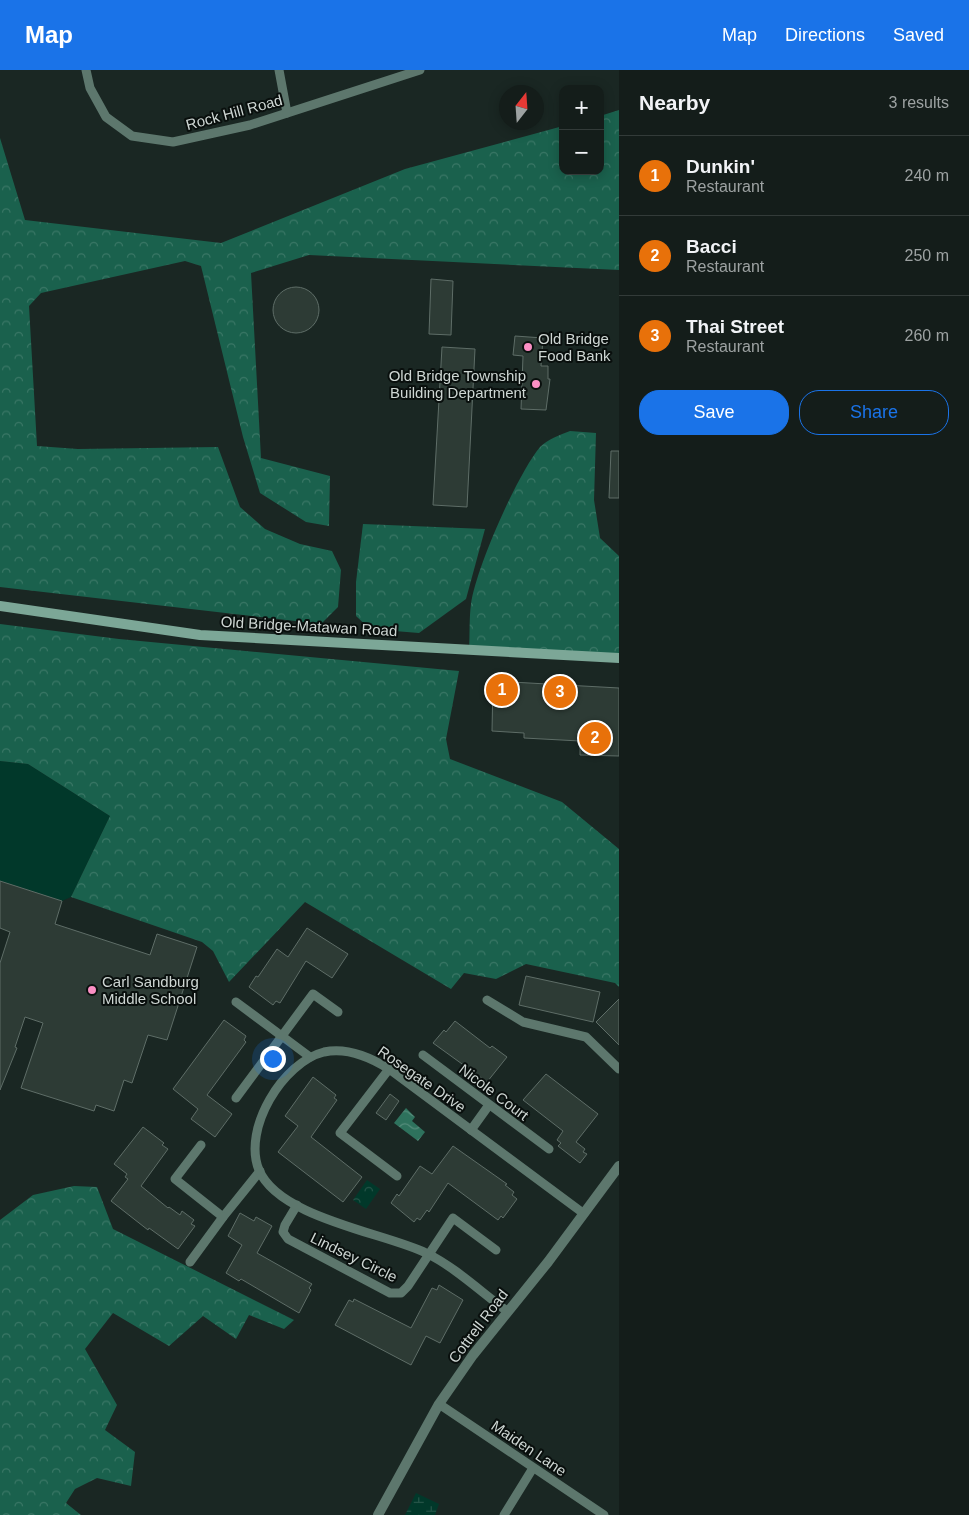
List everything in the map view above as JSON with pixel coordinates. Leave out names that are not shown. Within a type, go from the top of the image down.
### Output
[{"type":"main road","name":"Old Bridge-Matawan Road","points":[[0,606],[200,635],[619,658]]},
{"type":"street","name":"Rock Hill Road","points":[[86,70],[90,88],[106,117],[132,136],[173,142],[250,125],[420,70]]},
{"type":"street","points":[[279,70],[287,113]]},
{"type":"street","points":[[236,1098],[312,994],[338,1012]]},
{"type":"street","points":[[487,1000],[523,1022],[586,1037],[619,1069]]},
{"type":"street","points":[[236,1002],[310,1057]]},
{"type":"street","name":"Rosegate Drive","points":[[507,1311],[428,1253],[339,1225],[297,1205],[270,1186],[260,1171],[255,1154],[256,1138],[262,1111],[291,1072],[310,1057],[326,1052],[349,1052],[370,1057],[389,1069],[583,1213]]},
{"type":"street","name":"Nicole Court","points":[[424,1055],[549,1149]]},
{"type":"street","points":[[389,1069],[340,1133],[397,1176]]},
{"type":"street","points":[[471,1130],[489,1105]]},
{"type":"street","points":[[201,1145],[175,1179],[223,1217]]},
{"type":"street","name":"Cottrell Road","points":[[378,1515],[439,1404],[507,1311],[548,1262],[619,1166]]},
{"type":"street","points":[[190,1262],[260,1171]]},
{"type":"street","name":"Lindsey Circle","points":[[297,1205],[283,1232],[288,1239],[390,1293],[401,1293],[408,1286],[428,1253]]},
{"type":"street","points":[[428,1253],[453,1218],[496,1250]]},
{"type":"street","name":"Maiden Lane","points":[[439,1404],[604,1515]]},
{"type":"street","points":[[504,1515],[533,1468]]},
{"type":"green space","points":[[619,110],[619,270],[309,255],[251,273],[261,458],[330,476],[329,526],[306,522],[260,493],[243,437],[201,266],[185,261],[41,293],[29,306],[37,446],[78,449],[218,447],[240,507],[265,529],[300,544],[332,551],[341,570],[338,607],[321,624],[0,587],[0,138],[25,220],[221,243],[405,169],[559,127],[559,175],[604,175],[604,115]]},
{"type":"green space","points":[[570,431],[596,433],[594,500],[600,538],[619,556],[619,658],[469,650],[470,610],[474,588],[509,499],[540,447],[550,439]]},
{"type":"green space","points":[[363,524],[485,529],[466,599],[419,633],[370,629],[356,616],[356,582]]},
{"type":"green space","points":[[0,624],[119,639],[459,671],[446,739],[450,759],[562,802],[619,849],[619,987],[615,983],[526,964],[496,979],[464,973],[451,989],[305,902],[229,982],[213,951],[202,942],[71,897],[110,816],[28,764],[0,761]]},
{"type":"green space","points":[[0,761],[28,764],[110,816],[71,897],[62,901],[0,881]]},
{"type":"green space","points":[[367,1180],[380,1189],[366,1209],[353,1200]]},
{"type":"green space","points":[[74,1186],[97,1187],[113,1229],[294,1320],[284,1329],[249,1315],[236,1339],[203,1316],[169,1346],[113,1313],[85,1349],[117,1405],[105,1430],[135,1452],[131,1486],[97,1478],[75,1489],[66,1503],[81,1515],[0,1515],[0,1220],[33,1195]]},
{"type":"green space","points":[[416,1493],[439,1504],[435,1515],[405,1515]]},
{"type":"water","points":[[406,1108],[415,1117],[412,1121],[425,1132],[418,1141],[394,1123]]},
{"type":"building","points":[[431,279],[453,281],[451,335],[429,334]]},
{"type":"building","points":[[296,287],[309,291],[315,297],[319,310],[315,323],[309,329],[296,333],[283,329],[277,323],[273,310],[277,297],[283,291]]},
{"type":"building","name":"Old Bridge Township Building Department","points":[[515,336],[543,338],[541,366],[548,366],[548,379],[550,379],[546,410],[521,409],[523,356],[513,355]]},
{"type":"building","points":[[442,347],[475,349],[467,507],[433,505]]},
{"type":"building","points":[[611,451],[619,451],[619,498],[609,498]]},
{"type":"building","points":[[493,681],[619,688],[619,756],[580,755],[580,741],[524,738],[524,733],[492,731]]},
{"type":"building","name":"Carl Sandburg Middle School","points":[[0,881],[62,901],[55,924],[150,955],[157,934],[197,947],[167,1040],[148,1035],[132,1083],[124,1080],[114,1111],[96,1105],[94,1111],[21,1088],[43,1023],[25,1017],[15,1047],[17,1048],[0,1090],[0,963],[10,932],[0,928]]},
{"type":"building","points":[[307,928],[348,954],[332,978],[306,961],[280,1003],[276,1001],[273,1005],[249,987],[277,949],[288,957]]},
{"type":"building","points":[[526,976],[600,992],[593,1022],[519,1005]]},
{"type":"building","points":[[619,999],[619,1045],[596,1022]]},
{"type":"building","points":[[224,1020],[246,1036],[244,1040],[246,1042],[207,1095],[232,1114],[215,1137],[191,1119],[198,1109],[173,1089]]},
{"type":"building","points":[[455,1021],[490,1048],[492,1046],[507,1057],[487,1082],[433,1043]]},
{"type":"building","points":[[546,1074],[598,1114],[576,1142],[585,1149],[583,1152],[587,1154],[580,1163],[558,1146],[561,1143],[557,1140],[563,1131],[523,1100]]},
{"type":"building","points":[[313,1077],[336,1095],[334,1098],[337,1100],[311,1137],[362,1177],[343,1202],[278,1152],[298,1126],[285,1116]]},
{"type":"building","points":[[390,1094],[399,1101],[386,1120],[376,1113]]},
{"type":"building","points":[[143,1127],[164,1143],[162,1145],[168,1149],[141,1186],[168,1208],[180,1215],[182,1211],[194,1220],[191,1224],[195,1226],[178,1249],[149,1228],[148,1230],[111,1201],[128,1179],[125,1177],[127,1174],[114,1164]]},
{"type":"building","points":[[453,1146],[507,1184],[505,1185],[514,1192],[512,1195],[517,1199],[503,1218],[501,1216],[498,1220],[448,1183],[429,1212],[427,1210],[420,1220],[417,1218],[414,1222],[391,1203],[397,1194],[399,1196],[420,1166],[432,1174]]},
{"type":"building","points":[[240,1213],[254,1221],[256,1217],[272,1226],[257,1253],[312,1284],[309,1288],[311,1290],[299,1313],[241,1279],[239,1281],[226,1273],[242,1245],[228,1236]]},
{"type":"building","points":[[439,1285],[463,1300],[440,1343],[426,1336],[411,1365],[335,1325],[349,1300],[353,1302],[354,1299],[411,1328],[432,1288],[437,1290]]},
{"type":"place","name":"Old Bridge Food Bank","points":[[528,347]]},
{"type":"place","name":"Old Bridge Township Building Department","points":[[536,384]]},
{"type":"place","name":"Dunkin'","points":[[502,690]]},
{"type":"place","name":"Thai Street","points":[[560,692]]},
{"type":"place","name":"Bacci","points":[[595,738]]},
{"type":"place","name":"Carl Sandburg Middle School","points":[[92,990]]}]
